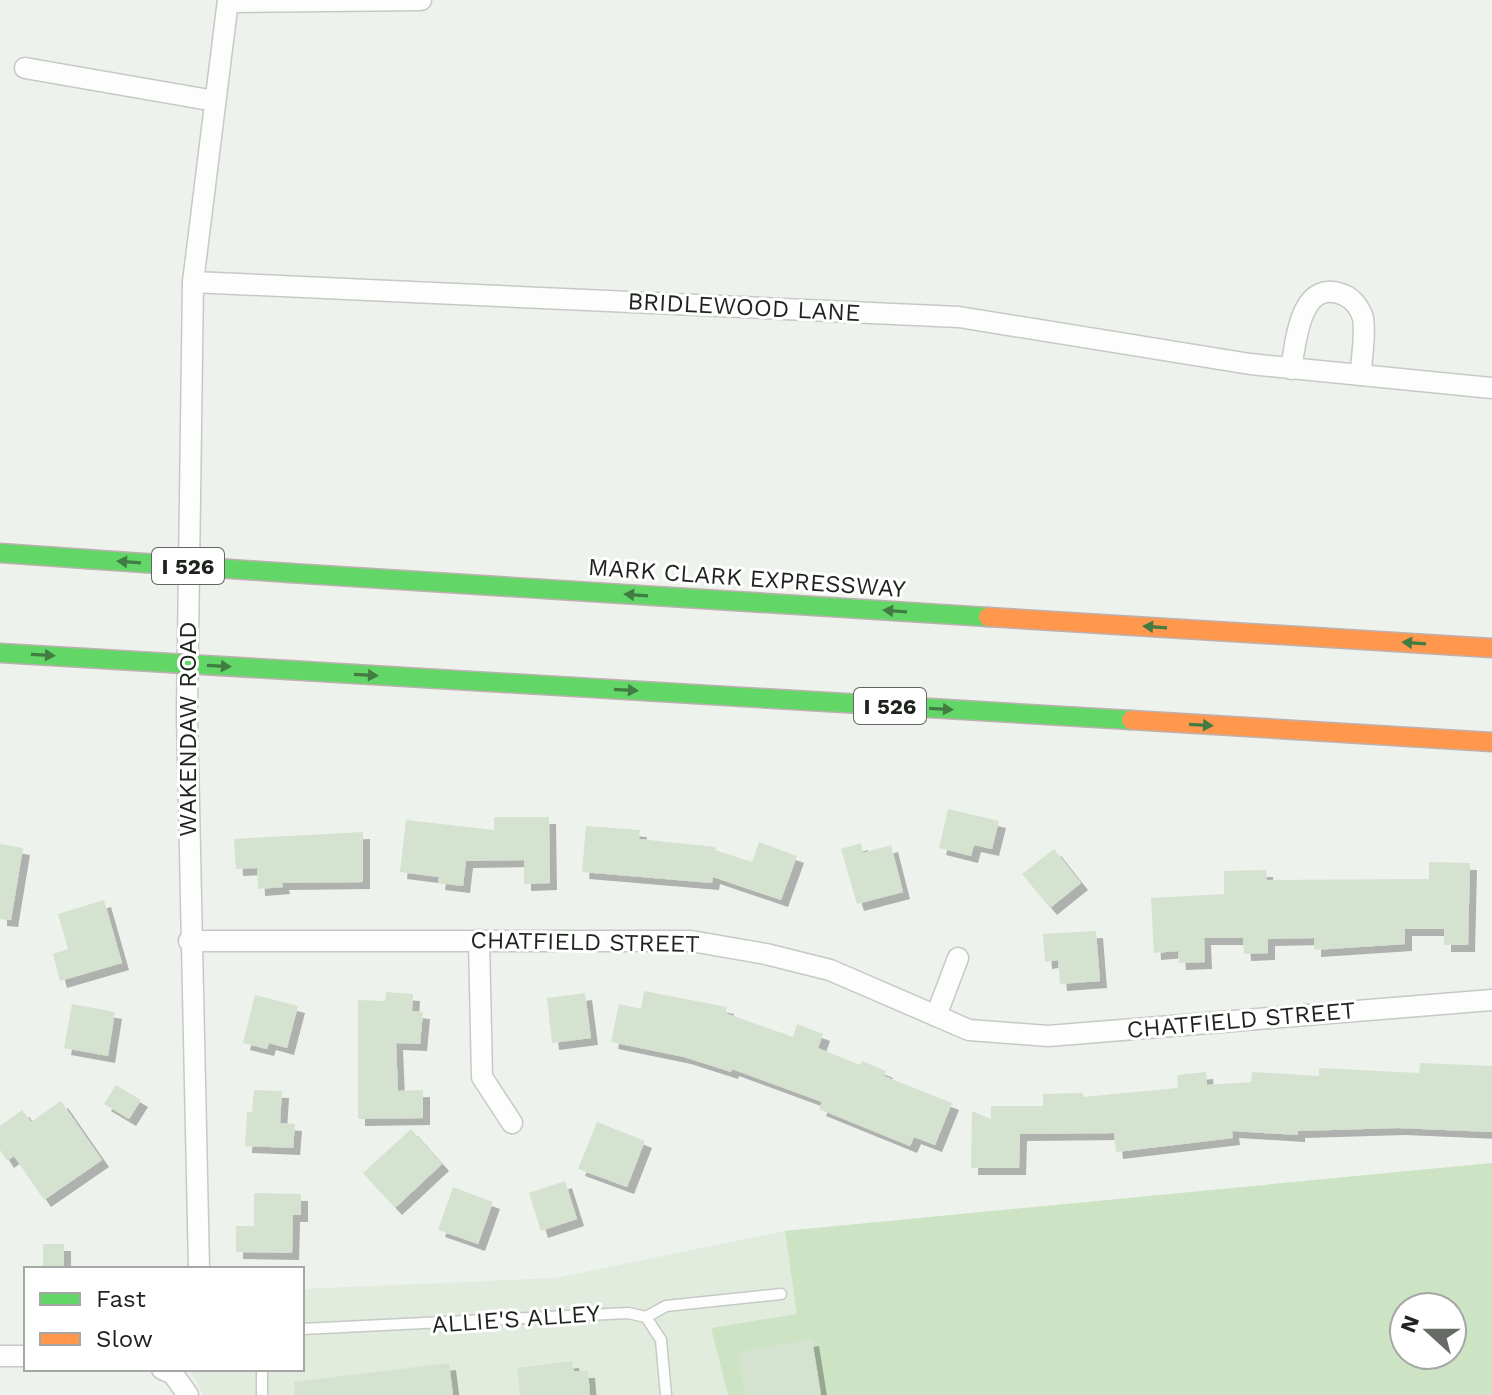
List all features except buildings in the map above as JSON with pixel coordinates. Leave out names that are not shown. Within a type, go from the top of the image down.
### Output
[{"type":"highway","name":"MARK CLARK EXPRESSWAY","points":[[0,553],[1492,648]]},
{"type":"highway","name":"I 526","points":[[0,653],[1492,742]]},
{"type":"street","points":[[228,1],[421,0]]},
{"type":"street","name":"WAKENDAW ROAD","points":[[199,1267],[189,941],[187,651],[193,282],[228,1]]},
{"type":"street","points":[[25,68],[215,101]]},
{"type":"street","name":"BRIDLEWOOD LANE","points":[[193,282],[959,317],[1291,369],[1492,388]]},
{"type":"street","points":[[1291,369],[1306,307],[1316,295],[1332,292],[1347,296],[1358,306],[1363,320],[1361,375]]},
{"type":"street","points":[[479,940],[482,1077],[512,1123]]},
{"type":"street","name":"CHATFIELD STREET","points":[[189,941],[691,941],[766,954],[830,970],[969,1030],[1048,1036],[1492,1000]]},
{"type":"street","points":[[936,1016],[958,958]]},
{"type":"street","points":[[0,1356],[24,1356]]},
{"type":"street","points":[[167,1372],[188,1395]]},
{"type":"lane","points":[[666,1395],[661,1340],[646,1317],[666,1306],[781,1294]]},
{"type":"lane","name":"ALLIE'S ALLEY","points":[[304,1329],[439,1324],[597,1312],[646,1317]]},
{"type":"lane","points":[[262,1371],[262,1395]]},
{"type":"shaded area","points":[[1492,1163],[1492,1395],[203,1395],[191,1371],[304,1371],[304,1289],[555,1278],[785,1231]]},
{"type":"green space","points":[[1492,1163],[1492,1395],[728,1395],[711,1328],[797,1314],[785,1231]]},
{"type":"traffic: fast","points":[[0,553],[86,559]]},
{"type":"traffic: fast","points":[[86,559],[290,573]]},
{"type":"traffic: fast","points":[[290,573],[988,617]]},
{"type":"traffic: fast","points":[[0,653],[85,658]]},
{"type":"traffic: fast","points":[[85,658],[288,670]]},
{"type":"traffic: fast","points":[[288,670],[1131,720]]},
{"type":"traffic: slow","points":[[988,617],[1492,648]]},
{"type":"traffic: slow","points":[[1131,720],[1492,742]]}]
